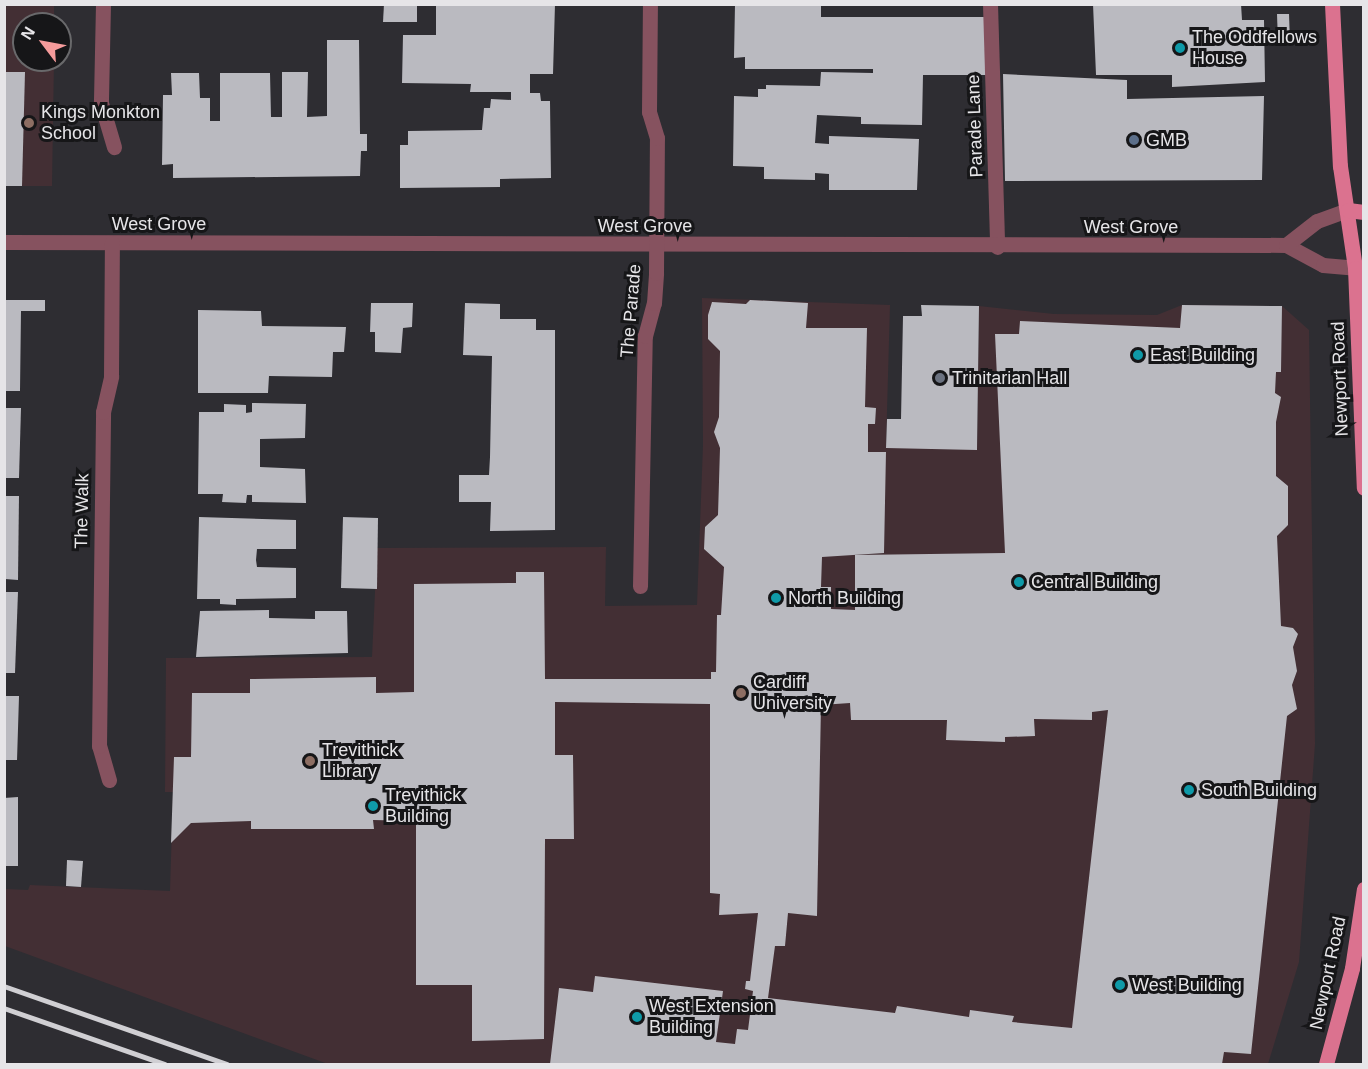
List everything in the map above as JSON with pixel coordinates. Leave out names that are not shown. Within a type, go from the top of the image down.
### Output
[{"type":"main road","points":[[1332,4],[1340,166],[1347,210],[1364,212]]},
{"type":"main road","name":"Newport Road","points":[[1347,210],[1359,268],[1364,488]]},
{"type":"main road","name":"Newport Road","points":[[1326,1065],[1352,968],[1364,889]]},
{"type":"street","points":[[103,4],[101,103],[114,147]]},
{"type":"street","name":"The Parade","points":[[640,586],[645,336],[654,303],[657,138],[649,112],[651,4]]},
{"type":"street","name":"Parade Lane","points":[[990,4],[997,247]]},
{"type":"street","points":[[1286,245],[1317,221],[1347,210]]},
{"type":"street","name":"West Grove","points":[[4,242],[997,247],[1286,245],[1323,265],[1359,268]]},
{"type":"street","name":"The Walk","points":[[109,780],[99,746],[103,412],[111,376],[112,243]]},
{"type":"shaded area","name":"Kings Monkton School","points":[[5,5],[54,5],[54,12],[12,12],[12,72],[54,72],[52,186],[5,186]]},
{"type":"shaded area","name":"Cardiff University","points":[[702,298],[890,305],[886,447],[977,449],[979,306],[1054,314],[1157,315],[1182,305],[1282,306],[1309,330],[1315,744],[1299,962],[1268,1064],[328,1064],[5,946],[5,889],[28,890],[30,885],[170,891],[173,792],[165,792],[166,658],[372,657],[377,548],[606,547],[605,606],[697,605],[703,445]]},
{"type":"building","points":[[384,4],[417,4],[417,22],[383,22]]},
{"type":"building","points":[[436,4],[555,4],[553,74],[530,74],[530,93],[540,93],[541,101],[550,101],[551,178],[500,179],[500,187],[400,188],[400,145],[408,145],[408,131],[482,130],[484,108],[490,108],[491,99],[511,100],[511,92],[470,92],[471,84],[402,83],[403,35],[436,35]]},
{"type":"building","points":[[735,4],[821,4],[821,17],[986,17],[986,75],[923,75],[922,125],[861,124],[861,117],[817,115],[815,143],[829,144],[829,136],[919,139],[917,190],[829,190],[829,174],[815,173],[815,180],[764,179],[764,167],[733,166],[734,96],[758,97],[758,89],[766,89],[766,85],[820,86],[821,72],[873,73],[873,69],[745,69],[745,57],[734,58]]},
{"type":"building","name":"The Oddfellows House","points":[[1093,4],[1241,4],[1242,20],[1264,20],[1265,82],[1172,87],[1172,75],[1096,75]]},
{"type":"building","points":[[1277,14],[1289,14],[1290,42],[1278,43]]},
{"type":"building","points":[[327,40],[359,40],[360,134],[367,134],[367,151],[361,151],[360,176],[173,178],[173,164],[162,165],[163,95],[172,95],[171,73],[199,73],[200,98],[210,98],[210,121],[220,121],[220,73],[270,73],[271,117],[282,117],[282,72],[308,72],[307,117],[327,116]]},
{"type":"building","points":[[4,72],[25,72],[22,186],[4,186]]},
{"type":"building","name":"GMB","points":[[1003,74],[1127,80],[1127,99],[1264,96],[1262,180],[1005,181]]},
{"type":"building","points":[[4,300],[45,300],[45,311],[21,311],[20,391],[4,391]]},
{"type":"building","points":[[750,300],[808,303],[806,328],[867,328],[865,407],[876,408],[875,424],[868,424],[868,452],[886,452],[884,553],[822,557],[821,587],[831,587],[831,609],[855,610],[855,555],[1005,553],[995,334],[1019,334],[1020,321],[1180,328],[1182,305],[1282,306],[1281,372],[1276,372],[1275,393],[1281,397],[1276,422],[1276,476],[1288,486],[1288,525],[1277,536],[1281,626],[1293,628],[1298,634],[1293,647],[1297,671],[1292,685],[1297,709],[1287,716],[1251,1054],[1224,1052],[1222,1064],[550,1064],[559,988],[593,992],[595,976],[723,991],[716,1042],[735,1044],[737,1029],[748,1030],[753,991],[745,989],[746,981],[750,981],[758,913],[719,915],[720,894],[710,893],[710,704],[555,702],[555,755],[573,755],[574,839],[545,839],[544,1039],[472,1041],[472,985],[416,985],[416,821],[373,820],[374,829],[251,829],[251,821],[191,823],[171,843],[174,757],[191,757],[192,693],[250,693],[250,679],[376,677],[376,693],[414,692],[414,584],[516,583],[516,572],[544,572],[545,679],[711,679],[711,672],[716,672],[717,615],[721,615],[724,567],[704,549],[705,527],[718,515],[720,448],[714,432],[719,417],[720,351],[708,339],[708,315],[712,302],[746,304]],"holes":[[[850,703],[851,720],[947,720],[946,740],[1005,742],[1005,737],[1035,736],[1034,719],[1092,720],[1092,712],[1108,710],[1072,1028],[1012,1022],[1014,1016],[970,1010],[969,1017],[897,1006],[895,1013],[768,998],[775,946],[785,946],[788,913],[817,916],[821,705]]]},
{"type":"building","points":[[371,303],[413,303],[412,327],[403,328],[401,353],[375,352],[375,332],[370,332]]},
{"type":"building","points":[[465,303],[500,304],[500,319],[536,319],[536,330],[555,330],[555,530],[490,531],[491,502],[459,502],[459,475],[489,475],[490,457],[492,356],[463,355]]},
{"type":"building","name":"Trinitarian Hall","points":[[921,305],[979,306],[977,450],[886,448],[887,419],[901,419],[903,316],[922,316]]},
{"type":"building","points":[[198,310],[261,311],[262,326],[346,327],[344,352],[333,352],[332,377],[269,376],[268,393],[198,393]]},
{"type":"building","points":[[252,403],[306,404],[305,438],[260,439],[260,467],[305,469],[306,503],[252,502],[252,495],[247,495],[246,503],[222,502],[223,494],[198,494],[199,412],[224,412],[224,404],[246,405],[246,413],[252,412]]},
{"type":"building","points":[[4,408],[21,408],[19,478],[4,478]]},
{"type":"building","points":[[5,496],[19,496],[18,580],[5,579]]},
{"type":"building","points":[[199,517],[296,520],[296,549],[257,549],[256,560],[257,567],[296,568],[296,598],[236,599],[236,605],[220,604],[220,599],[197,599]]},
{"type":"building","points":[[343,517],[378,518],[377,589],[341,588]]},
{"type":"building","points":[[4,592],[18,592],[15,673],[4,673]]},
{"type":"building","points":[[269,610],[269,618],[315,619],[315,611],[347,611],[348,653],[196,657],[200,611]]},
{"type":"building","points":[[4,696],[19,696],[17,760],[4,760]]},
{"type":"building","points":[[18,797],[18,866],[4,866],[4,798]]},
{"type":"building","points":[[67,860],[83,861],[81,887],[66,886]]},
{"type":"railway","points":[[4,986],[227,1064]]},
{"type":"railway","points":[[4,1008],[165,1064]]},
{"type":"place","name":"The Oddfellows House","points":[[1180,48]]},
{"type":"place","name":"Kings Monkton School","points":[[29,123]]},
{"type":"place","name":"GMB","points":[[1134,140]]},
{"type":"place","name":"East Building","points":[[1138,355]]},
{"type":"place","name":"Trinitarian Hall","points":[[940,378]]},
{"type":"place","name":"Central Building","points":[[1019,582]]},
{"type":"place","name":"North Building","points":[[776,598]]},
{"type":"place","name":"Cardiff University","points":[[741,693]]},
{"type":"place","name":"Trevithick Library","points":[[310,761]]},
{"type":"place","name":"South Building","points":[[1189,790]]},
{"type":"place","name":"Trevithick Building","points":[[373,806]]},
{"type":"place","name":"West Building","points":[[1120,985]]},
{"type":"place","name":"West Extension Building","points":[[637,1017]]}]
